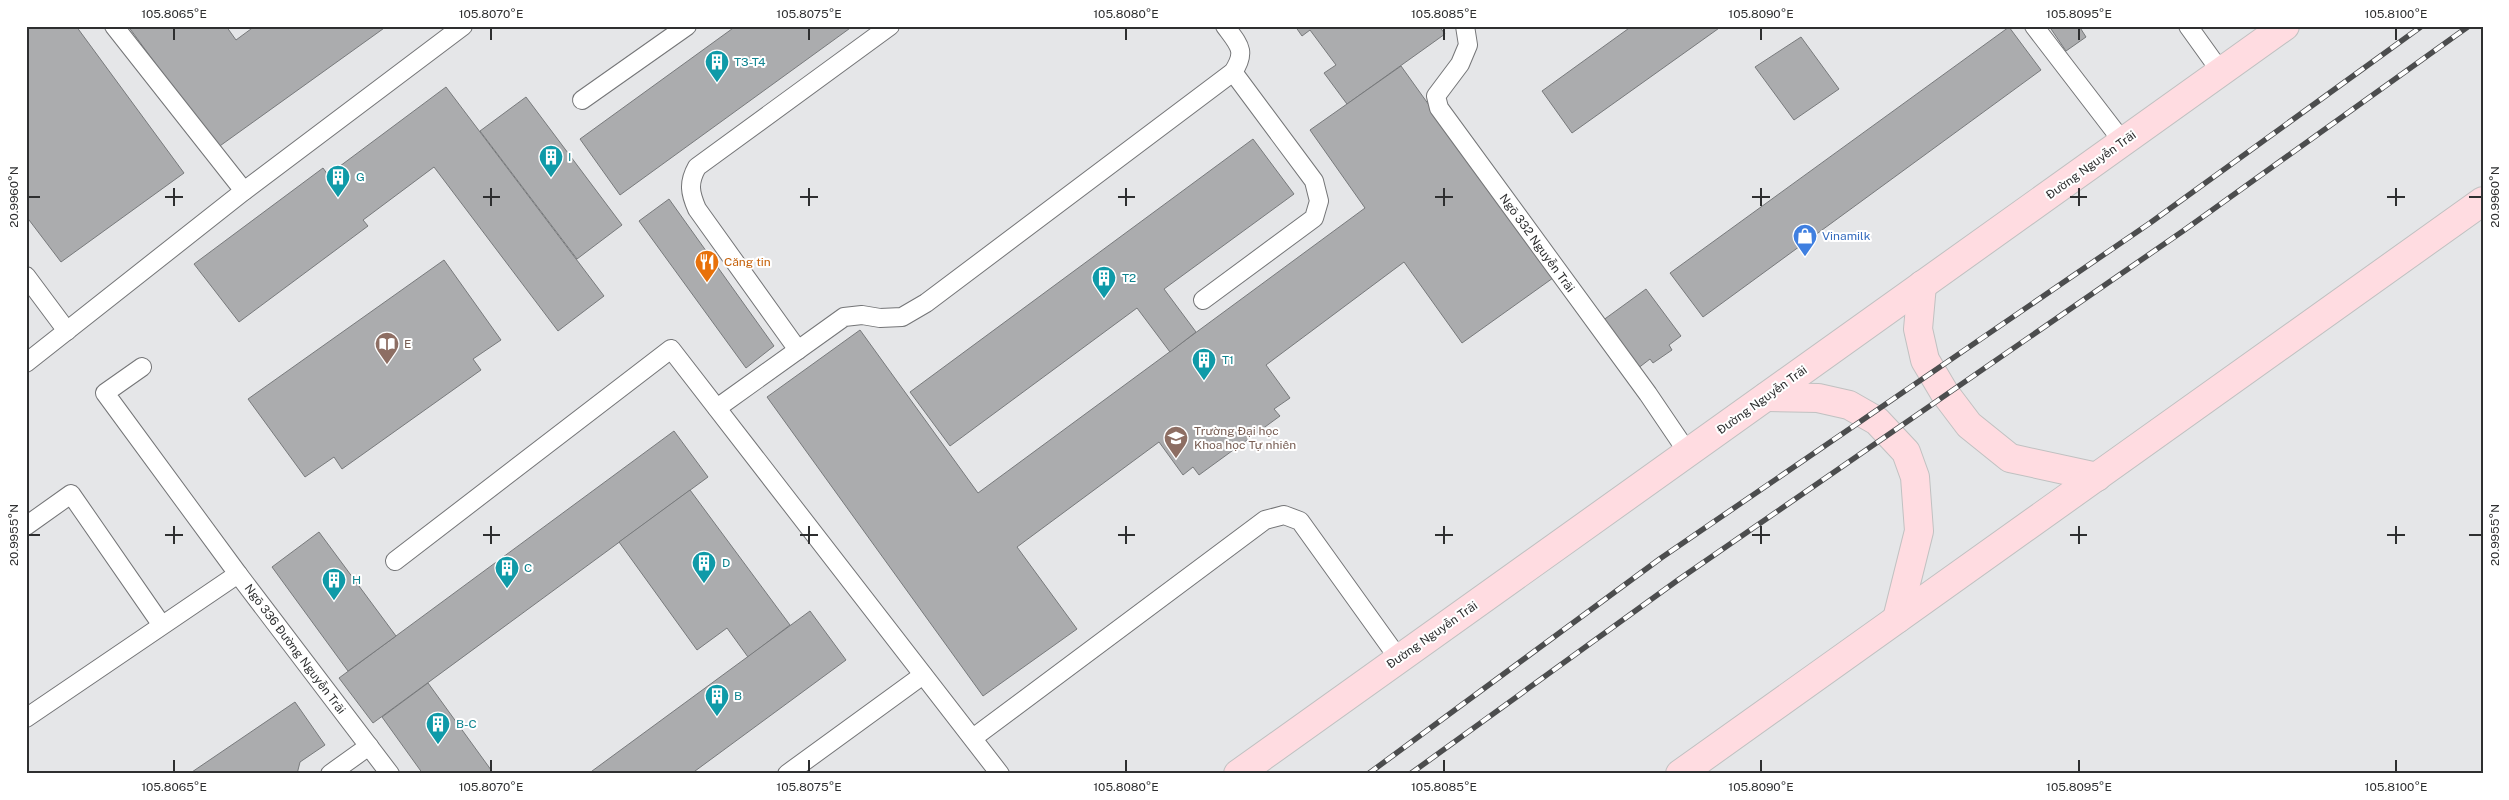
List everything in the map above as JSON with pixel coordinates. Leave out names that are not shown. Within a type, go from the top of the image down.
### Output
[{"type":"main road","name":"Đường Nguyễn Trãi","points":[[1238,774],[2285,26]]},
{"type":"main road","points":[[1680,774],[2483,201]]},
{"type":"main road","points":[[1922,286],[1918,329],[1925,360],[1944,392],[1969,425],[2010,458],[2097,477]]},
{"type":"main road","points":[[1766,397],[1818,398],[1849,405],[1877,421],[1906,452],[1916,477],[1919,531],[1897,619]]},
{"type":"lane","points":[[114,26],[244,192]]},
{"type":"lane","points":[[26,363],[244,192],[463,26]]},
{"type":"lane","points":[[582,100],[687,26]]},
{"type":"lane","points":[[798,350],[696,209],[690,194],[690,179],[696,167],[890,26]]},
{"type":"lane","points":[[717,408],[844,317],[862,314],[880,318],[902,316],[926,303],[1233,72],[1241,60],[1240,46],[1225,26]]},
{"type":"lane","name":"Ngõ 332 Nguyễn Trãi","points":[[1465,26],[1468,46],[1460,64],[1436,96],[1439,108],[1648,394],[1688,453]]},
{"type":"lane","points":[[2034,26],[2123,142]]},
{"type":"lane","points":[[2188,26],[2222,72]]},
{"type":"lane","points":[[1202,300],[1314,218],[1319,201],[1314,181],[1233,72]]},
{"type":"lane","points":[[26,276],[67,331]]},
{"type":"lane","points":[[395,561],[671,349],[1000,774]]},
{"type":"lane","points":[[142,367],[106,393],[238,574]]},
{"type":"lane","points":[[26,526],[71,494],[161,624]]},
{"type":"lane","points":[[973,738],[1265,520],[1284,515],[1300,521],[1399,659]]},
{"type":"lane","name":"Ngõ 336 Đường Nguyễn Trãi","points":[[26,718],[161,624],[238,574],[390,774]]},
{"type":"lane","points":[[787,774],[923,675]]},
{"type":"lane","name":"Ngõ 336 Đường Nguyễn Trãi","points":[[26,705],[50,701]]},
{"type":"lane","points":[[330,774],[369,746]]},
{"type":"building","points":[[26,26],[76,26],[184,173],[61,262],[26,216]]},
{"type":"building","points":[[128,26],[226,26],[236,40],[255,26],[387,26],[217,148]]},
{"type":"building","name":"T3-T4","points":[[736,26],[853,26],[620,195],[580,139]]},
{"type":"building","points":[[1295,26],[1439,26],[1445,34],[1347,104],[1324,73],[1336,65],[1310,30],[1302,36]]},
{"type":"building","points":[[1632,26],[1722,26],[1572,133],[1542,91]]},
{"type":"building","points":[[2049,26],[2079,26],[2086,37],[2066,51]]},
{"type":"building","points":[[2009,27],[2041,70],[1703,317],[1670,273]]},
{"type":"building","points":[[1801,37],[1839,89],[1794,120],[1755,67]]},
{"type":"building","name":"T1","points":[[1401,66],[1553,278],[1462,343],[1404,262],[1266,365],[1290,398],[1274,409],[1280,416],[1199,475],[1193,467],[1183,475],[1159,442],[1017,547],[1077,629],[983,696],[767,397],[860,330],[978,493],[1365,208],[1310,130]]},
{"type":"building","name":"G","points":[[446,87],[604,296],[558,331],[434,167],[363,220],[368,226],[239,322],[194,264],[323,168],[328,175]]},
{"type":"building","name":"I","points":[[526,97],[622,225],[577,259],[480,131]]},
{"type":"building","name":"T2","points":[[1253,139],[1294,194],[1164,289],[1196,332],[1170,352],[1137,308],[950,446],[910,392]]},
{"type":"building","name":"Căng tin","points":[[669,199],[774,346],[746,368],[639,221]]},
{"type":"building","name":"E","points":[[444,260],[501,340],[473,359],[481,370],[342,469],[334,457],[305,477],[248,399]]},
{"type":"building","points":[[1646,289],[1681,336],[1669,345],[1672,350],[1653,363],[1650,359],[1637,369],[1602,321]]},
{"type":"building","name":"C","points":[[674,431],[708,477],[373,723],[339,678]]},
{"type":"building","name":"D","points":[[690,490],[790,625],[748,657],[727,628],[697,650],[619,542]]},
{"type":"building","name":"H","points":[[319,532],[396,636],[348,671],[272,567]]},
{"type":"building","name":"B","points":[[810,611],[846,660],[691,774],[588,774]]},
{"type":"building","name":"B-C","points":[[428,683],[494,774],[423,774],[382,717]]},
{"type":"building","points":[[295,702],[325,745],[300,762],[297,774],[189,774]]},
{"type":"railway","points":[[1368,774],[1661,558],[2150,223],[2422,26]]},
{"type":"railway","points":[[1410,774],[1678,580],[2183,231],[2469,26]]},
{"type":"place","name":"T3-T4","points":[[717,83]]},
{"type":"place","name":"I","points":[[551,178]]},
{"type":"place","name":"G","points":[[338,198]]},
{"type":"place","name":"Vinamilk","points":[[1805,257]]},
{"type":"place","name":"Căng tin","points":[[707,283]]},
{"type":"place","name":"T2","points":[[1104,299]]},
{"type":"place","name":"E","points":[[387,365]]},
{"type":"place","name":"T1","points":[[1204,381]]},
{"type":"place","name":"Trường Đại học Khoa học Tự nhiên","points":[[1176,459]]},
{"type":"place","name":"D","points":[[704,584]]},
{"type":"place","name":"C","points":[[507,589]]},
{"type":"place","name":"H","points":[[334,601]]},
{"type":"place","name":"B","points":[[717,717]]},
{"type":"place","name":"B-C","points":[[438,745]]}]
